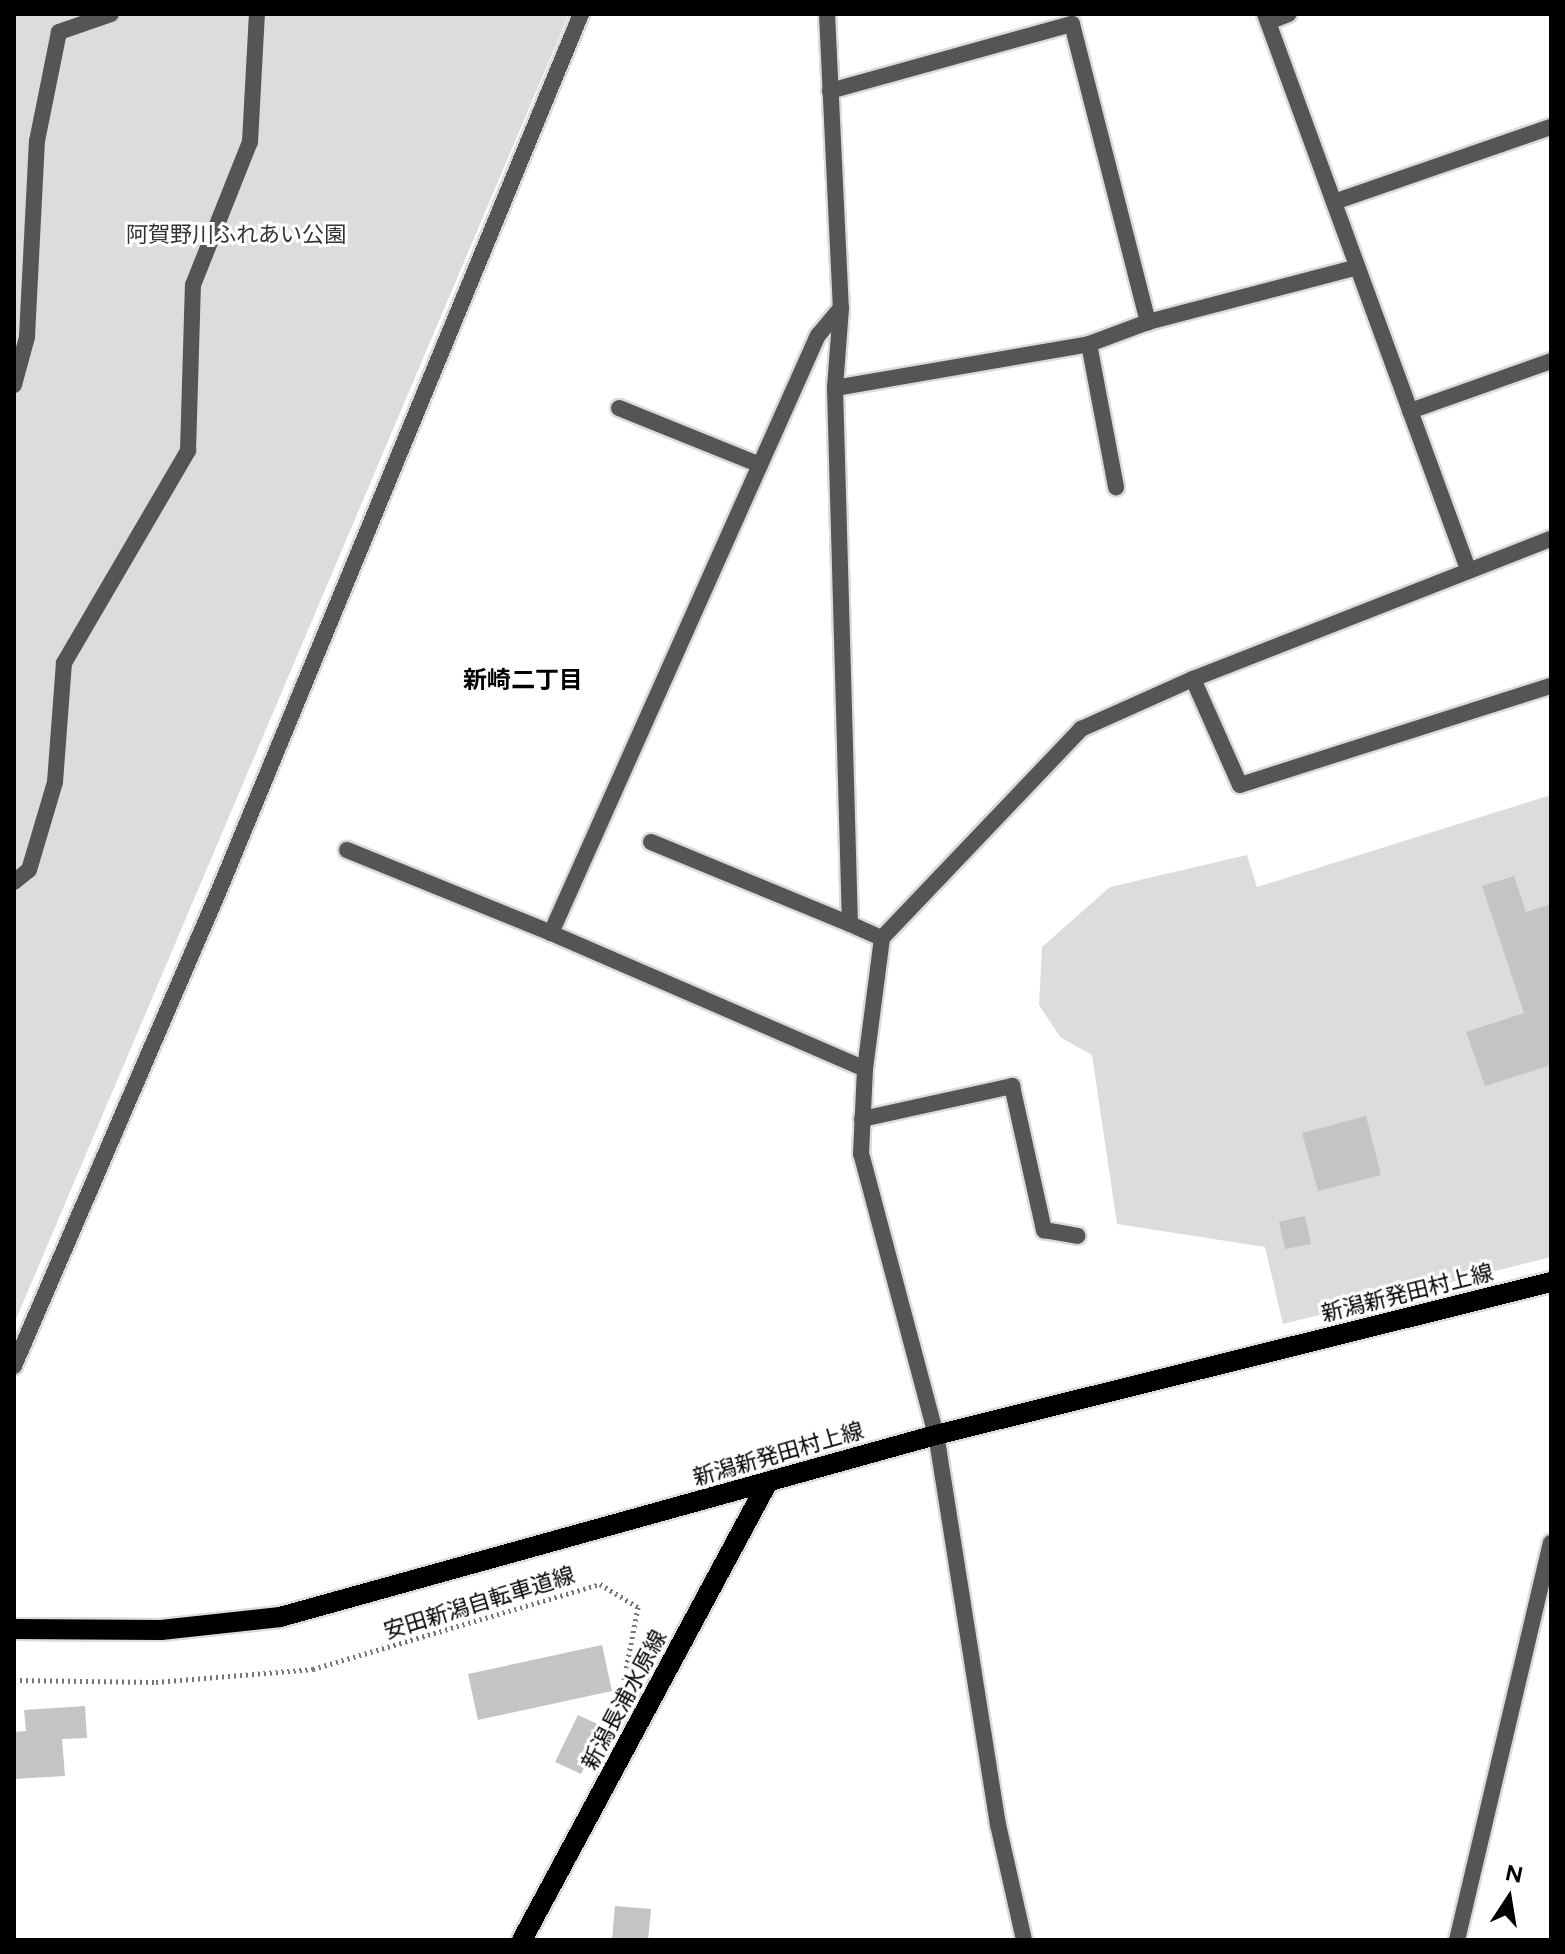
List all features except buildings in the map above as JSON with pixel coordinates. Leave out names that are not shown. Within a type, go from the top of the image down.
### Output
[{"type":"main road","name":"新潟新発田村上線","points":[[14,1629],[161,1630],[280,1617],[936,1435],[1551,1282]]},
{"type":"main road","name":"新潟長浦水原線","points":[[522,1940],[768,1482]]},
{"type":"street","points":[[14,385],[27,337],[37,141],[59,32],[111,14]]},
{"type":"street","points":[[14,882],[29,870],[55,782],[64,663],[188,451],[193,285],[250,142],[257,14]]},
{"type":"street","points":[[14,1366],[218,893],[581,14]]},
{"type":"street","points":[[827,14],[841,308],[835,388],[850,924]]},
{"type":"street","points":[[1289,14],[1266,18],[1468,569]]},
{"type":"street","points":[[830,91],[1072,24],[1148,322]]},
{"type":"street","points":[[1334,202],[1551,127]]},
{"type":"street","points":[[835,388],[1089,344],[1148,322],[1357,267]]},
{"type":"street","points":[[551,933],[818,335],[841,308]]},
{"type":"street","points":[[1089,344],[1116,487]]},
{"type":"street","points":[[1410,411],[1551,361]]},
{"type":"street","points":[[619,408],[760,465]]},
{"type":"street","points":[[1024,1940],[998,1825],[936,1435],[861,1154],[865,1069],[882,938],[1081,729],[1193,679],[1551,539]]},
{"type":"street","points":[[1193,679],[1240,785],[1551,686]]},
{"type":"street","points":[[651,842],[882,938]]},
{"type":"street","points":[[347,850],[551,933],[865,1069]]},
{"type":"street","points":[[862,1119],[1012,1086],[1044,1230],[1077,1236]]},
{"type":"street","points":[[1457,1940],[1551,1543]]},
{"type":"path","name":"安田新潟自転車道線","points":[[14,1680],[156,1682],[313,1669],[600,1584],[638,1607],[620,1698]]},
{"type":"green space","name":"阿賀野川ふれあい公園","points":[[14,14],[569,14],[14,1324]]},
{"type":"green space","points":[[1551,795],[1551,1257],[1283,1324],[1265,1247],[1117,1224],[1092,1055],[1060,1037],[1039,1005],[1042,947],[1110,887],[1247,855],[1257,887]]},
{"type":"district","name":"新崎二丁目","points":[[523,680]]}]
